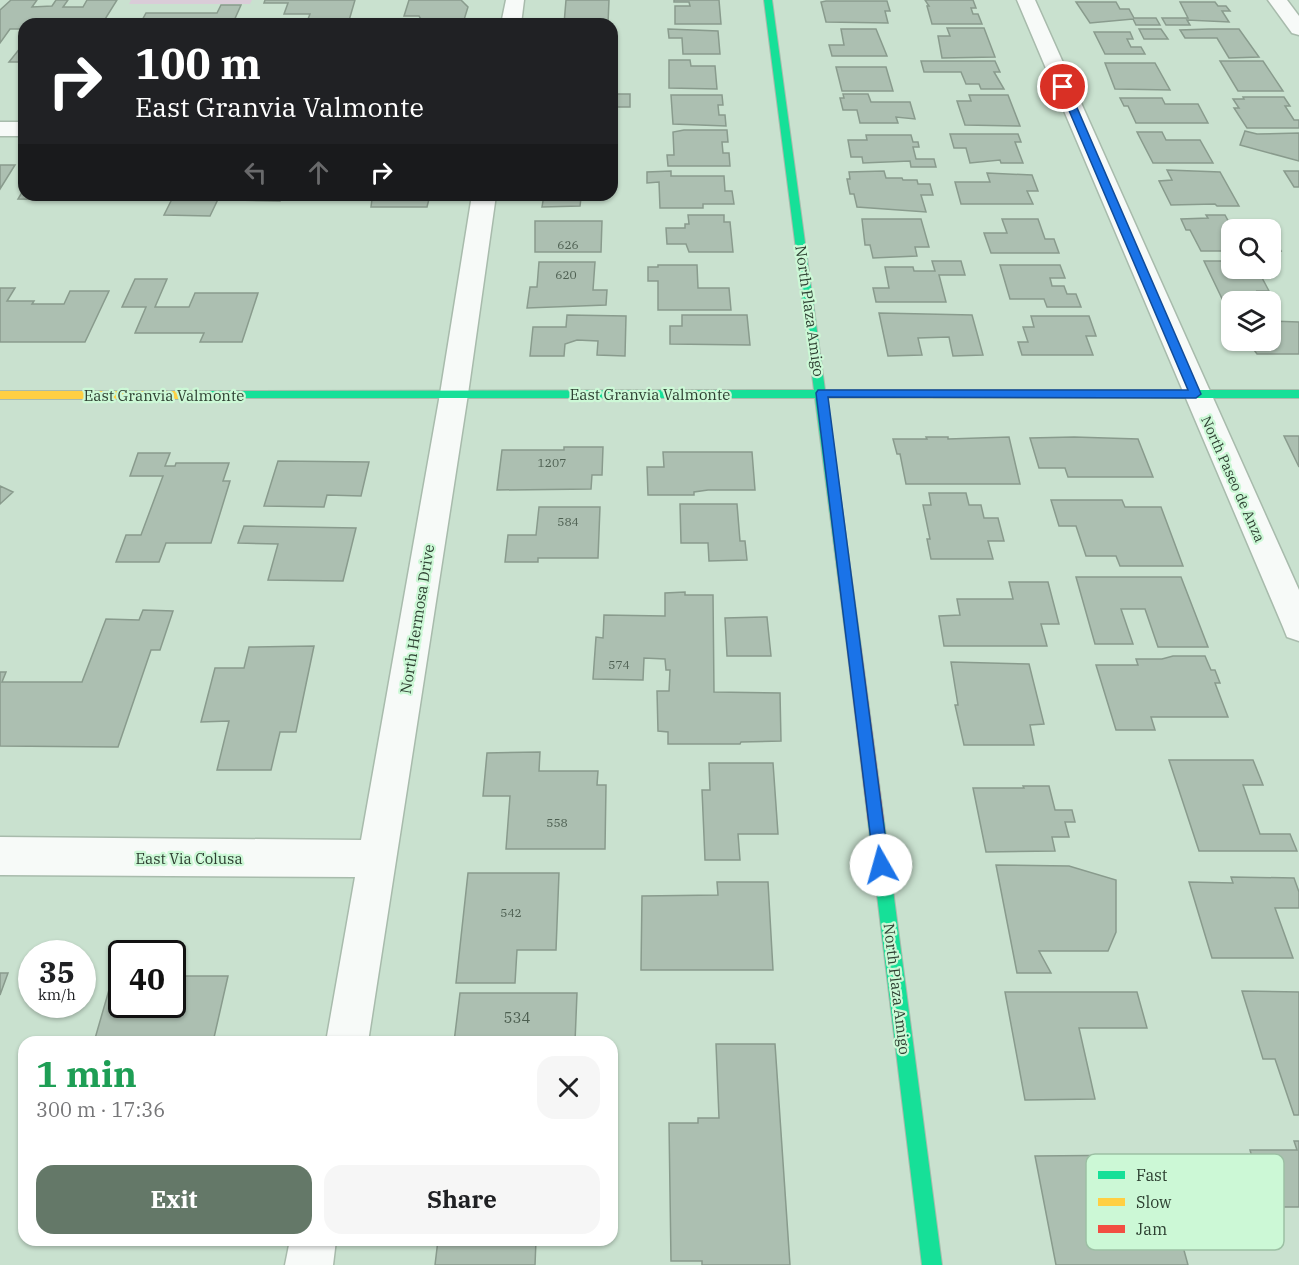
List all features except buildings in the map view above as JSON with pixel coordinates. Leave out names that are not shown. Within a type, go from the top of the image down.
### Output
[{"type":"street","points":[[512,18],[515,0]]},
{"type":"street","name":"North Plaza Amigo","points":[[768,0],[822,393],[932,1265]]},
{"type":"street","name":"North Paseo de Anza","points":[[1026,0],[1299,627]]},
{"type":"street","points":[[1277,0],[1299,29]]},
{"type":"street","points":[[0,129],[18,129]]},
{"type":"street","name":"North Hermosa Drive","points":[[348,1036],[454,394],[483,201]]},
{"type":"street","name":"East Granvia Valmonte","points":[[0,395],[1299,394]]},
{"type":"street","name":"East Via Colusa","points":[[0,856],[378,859]]},
{"type":"street","points":[[309,1265],[312,1246]]},
{"type":"shaded area","points":[[131,0],[252,0],[250,4],[129,4]]},
{"type":"traffic: fast","points":[[768,0],[854,647]]},
{"type":"traffic: fast","points":[[195,395],[875,394]]},
{"type":"traffic: fast","points":[[1154,394],[1299,394]]},
{"type":"traffic: fast","points":[[876,821],[932,1265]]},
{"type":"traffic: slow","points":[[875,394],[1154,394]]},
{"type":"traffic: slow","points":[[0,395],[195,395]]},
{"type":"traffic: jam","points":[[854,647],[876,821]]},
{"type":"route","points":[[881,865],[822,393],[1196,394],[1063,87]]}]
